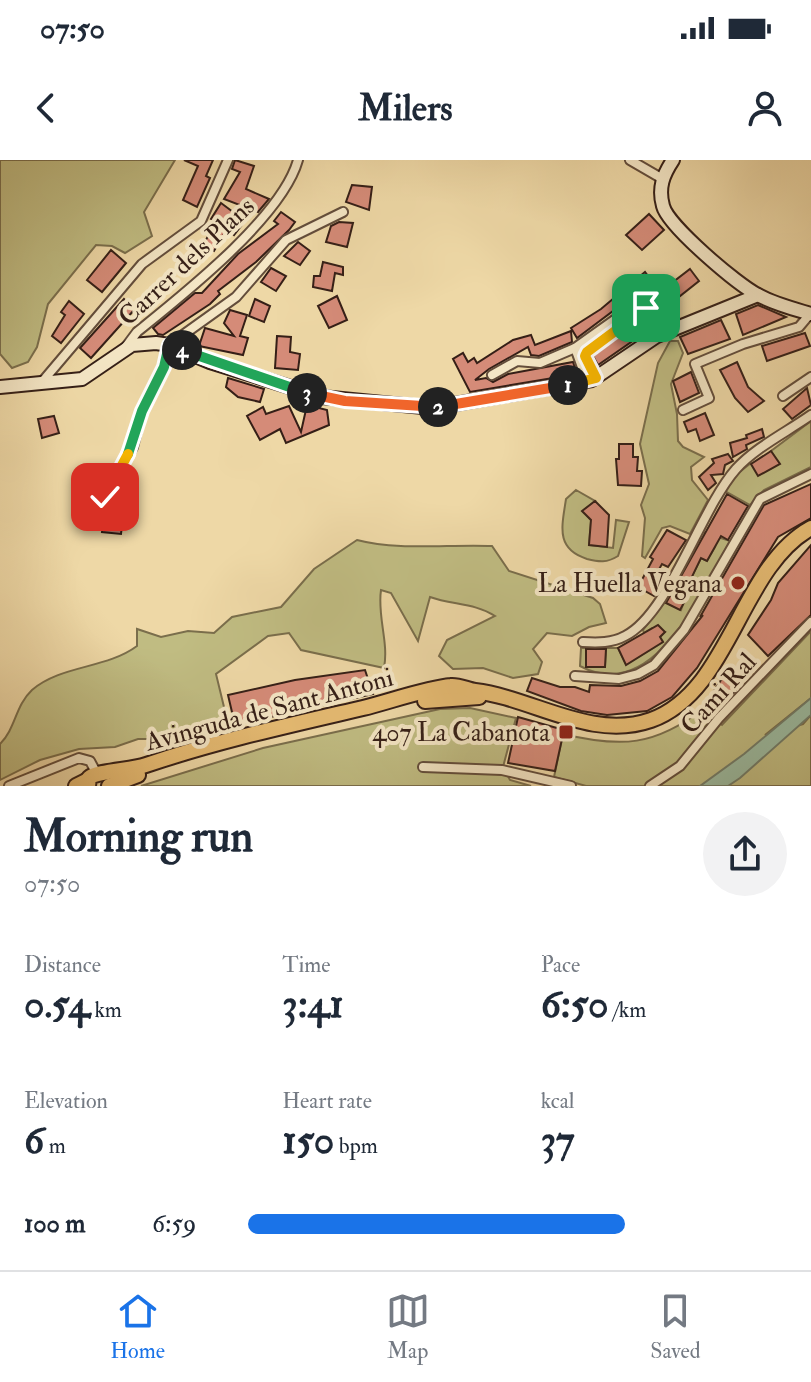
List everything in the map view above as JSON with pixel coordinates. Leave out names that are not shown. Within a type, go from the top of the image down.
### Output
[{"type":"main road","points":[[673,160],[661,178],[663,208],[673,222],[720,268],[758,295],[810,314]]},
{"type":"main road","points":[[0,387],[82,379],[141,343],[169,345],[322,397],[433,408],[592,380],[657,336],[758,295]]},
{"type":"main road","points":[[453,693],[517,700],[602,726],[628,725],[660,716],[684,700],[697,685],[782,550],[811,528]]},
{"type":"main road","points":[[453,693],[493,699],[575,726],[607,732],[633,731],[662,722],[684,709],[702,690],[783,558],[811,535]]},
{"type":"main road","name":"Avinguda de Sant Antoni","points":[[95,782],[257,732],[453,693]]},
{"type":"street","points":[[42,382],[142,264],[201,221],[212,203],[228,160]]},
{"type":"street","name":"Carrer dels Plans","points":[[125,351],[137,332],[260,223],[286,191],[298,160]]},
{"type":"street","points":[[630,160],[661,178]]},
{"type":"street","points":[[105,497],[133,447],[142,411],[164,367],[169,345],[236,297],[286,240],[343,212]]},
{"type":"street","points":[[492,375],[517,361],[540,363],[575,348],[643,305],[587,352],[585,356],[592,380]]},
{"type":"street","points":[[683,410],[709,398],[695,364],[738,346],[799,327],[810,314]]},
{"type":"street","points":[[575,348],[592,380]]},
{"type":"street","points":[[783,396],[811,377]]},
{"type":"street","points":[[583,642],[609,642],[638,628],[656,608],[713,503],[735,471],[811,415]]},
{"type":"street","points":[[575,676],[597,680],[619,679],[638,674],[654,665],[684,630],[760,499],[811,474]]},
{"type":"street","name":"Cami Ral","points":[[650,786],[680,766],[719,718],[811,622]]},
{"type":"street","points":[[9,786],[83,757],[90,761],[95,782]]},
{"type":"street","points":[[423,767],[502,770],[571,786]]},
{"type":"shaded area","points":[[0,160],[175,160],[144,212],[152,236],[125,253],[112,246],[96,245],[48,304],[37,347],[28,362],[12,368],[0,354]]},
{"type":"shaded area","points":[[670,341],[678,341],[683,353],[671,384],[678,441],[683,447],[704,457],[691,467],[692,480],[708,500],[690,534],[670,526],[662,528],[645,558],[642,556],[645,518],[641,505],[649,484],[640,444],[658,363]]},
{"type":"shaded area","points":[[811,421],[811,467],[764,490],[750,505],[725,491],[737,474],[751,463],[759,475],[779,464],[771,451]]},
{"type":"shaded area","points":[[576,490],[595,501],[583,511],[591,520],[589,545],[613,548],[616,520],[629,522],[618,556],[603,561],[587,559],[577,555],[565,543],[562,527],[566,499]]},
{"type":"shaded area","points":[[703,532],[730,541],[690,613],[672,637],[653,657],[631,670],[607,674],[580,666],[581,648],[586,648],[605,666],[606,648],[618,648],[626,664],[663,642],[660,637],[665,632],[652,628],[644,633],[643,630],[665,602],[681,610],[688,590],[675,583],[679,577],[689,582],[701,558],[707,561],[715,547],[698,540]]},
{"type":"shaded area","points":[[357,540],[407,546],[492,546],[509,571],[593,598],[600,604],[606,623],[572,636],[547,633],[533,649],[542,662],[538,674],[513,678],[483,668],[453,669],[439,656],[447,640],[495,616],[480,609],[430,597],[418,641],[391,593],[381,590],[384,668],[301,650],[289,633],[268,636],[216,674],[224,707],[220,722],[209,731],[165,739],[138,739],[115,747],[79,749],[40,760],[0,780],[0,744],[32,690],[56,676],[125,653],[137,646],[137,629],[161,637],[188,631],[214,633],[232,617],[281,607],[314,569]]},
{"type":"shaded area","points":[[811,631],[811,698],[765,735],[803,724],[811,715],[811,786],[586,786],[554,777],[563,734],[603,741],[637,741],[669,730],[703,709],[722,725]]},
{"type":"shaded area","points":[[811,698],[811,715],[740,778],[728,786],[700,786],[744,754]]},
{"type":"shaded area","points":[[470,708],[516,718],[503,767],[510,780],[531,786],[141,786],[263,748],[440,709]]},
{"type":"building","points":[[184,160],[213,160],[206,176],[210,178],[197,207],[183,200],[198,166]]},
{"type":"building","points":[[235,160],[254,166],[246,189],[269,199],[258,212],[224,199],[240,172],[232,169]]},
{"type":"building","points":[[352,185],[372,187],[369,210],[346,202]]},
{"type":"building","points":[[221,203],[245,221],[234,235],[227,229],[214,251],[203,245],[216,222],[211,219]]},
{"type":"building","points":[[281,212],[295,222],[289,230],[256,262],[218,291],[220,294],[210,304],[163,335],[158,334],[153,328],[195,293],[202,293],[238,254],[278,224],[274,221]]},
{"type":"building","points":[[649,214],[664,230],[642,250],[626,235]]},
{"type":"building","points":[[339,222],[353,223],[347,247],[326,242],[331,226]]},
{"type":"building","points":[[298,242],[310,251],[300,265],[284,256]]},
{"type":"building","points":[[111,250],[126,263],[102,292],[87,280]]},
{"type":"building","points":[[323,262],[343,267],[343,275],[335,273],[332,291],[313,287],[314,276],[320,276]]},
{"type":"building","points":[[271,268],[286,276],[276,291],[261,282]]},
{"type":"building","points":[[690,269],[699,281],[675,300],[670,294],[653,307],[641,290],[577,338],[571,328],[601,309],[645,272],[660,292]]},
{"type":"building","points":[[337,296],[347,320],[329,328],[318,306]]},
{"type":"building","points":[[124,299],[135,309],[91,358],[80,348]]},
{"type":"building","points":[[255,299],[270,306],[264,322],[249,316]]},
{"type":"building","points":[[69,301],[84,314],[61,343],[52,336],[65,315],[61,312]]},
{"type":"building","points":[[758,305],[786,317],[743,335],[736,314]]},
{"type":"building","points":[[230,310],[247,315],[240,336],[248,338],[243,355],[199,346],[205,328],[234,336],[224,323]]},
{"type":"building","points":[[649,314],[657,324],[598,365],[593,356]]},
{"type":"building","points":[[721,320],[730,339],[688,354],[680,337]]},
{"type":"building","points":[[571,331],[572,342],[539,356],[531,355],[528,347],[475,380],[486,378],[493,382],[508,374],[573,362],[577,374],[470,392],[453,359],[463,353],[468,362],[474,358],[477,363],[513,340],[531,335],[535,345]]},
{"type":"building","points":[[805,333],[810,346],[767,361],[762,346]]},
{"type":"building","points":[[277,336],[291,337],[290,352],[300,354],[298,370],[275,368]]},
{"type":"building","points":[[737,362],[748,387],[764,401],[748,412],[735,398],[720,370]]},
{"type":"building","points":[[691,372],[699,393],[680,402],[673,381]]},
{"type":"building","points":[[228,378],[264,389],[260,402],[238,397],[226,387]]},
{"type":"building","points":[[807,388],[811,405],[792,419],[783,409]]},
{"type":"building","points":[[307,405],[327,410],[329,425],[286,443],[280,429],[260,440],[247,416],[263,407],[266,414],[289,406],[301,432]]},
{"type":"building","points":[[705,413],[714,435],[700,441],[696,429],[688,432],[684,422]]},
{"type":"building","points":[[54,416],[59,433],[42,438],[38,419]]},
{"type":"building","points":[[762,429],[764,437],[746,445],[747,449],[733,457],[730,443]]},
{"type":"building","points":[[619,444],[633,444],[633,457],[638,457],[637,471],[642,471],[641,486],[618,485],[616,459],[619,459]]},
{"type":"building","points":[[771,451],[780,464],[758,476],[751,464]]},
{"type":"building","points":[[728,454],[733,461],[725,465],[723,474],[711,475],[716,483],[708,490],[699,477],[714,463],[712,459]]},
{"type":"building","points":[[811,484],[811,518],[778,537],[697,668],[672,697],[647,711],[607,715],[581,711],[527,691],[532,678],[589,692],[590,685],[621,686],[640,681],[658,671],[703,615],[700,617],[764,505]]},
{"type":"building","points":[[727,494],[748,506],[728,540],[721,536],[707,561],[701,558],[680,610],[666,603]]},
{"type":"building","points":[[595,501],[609,515],[607,547],[589,545],[591,520],[582,511]]},
{"type":"building","points":[[105,506],[124,508],[121,534],[102,532]]},
{"type":"building","points":[[667,530],[686,540],[668,567],[662,564],[654,578],[663,582],[654,596],[638,587],[653,559],[650,557]]},
{"type":"building","points":[[811,545],[811,615],[768,656],[748,635],[771,600],[778,583]]},
{"type":"building","points":[[658,625],[665,632],[660,637],[663,642],[626,665],[618,648]]},
{"type":"building","points":[[586,649],[606,649],[605,667],[586,667]]},
{"type":"building","points":[[365,670],[373,694],[235,725],[228,695],[295,680]]},
{"type":"building","points":[[723,677],[736,690],[714,713],[706,703]]},
{"type":"building","points":[[518,717],[564,730],[555,771],[508,763]]},
{"type":"place","name":"La Huella Vegana","points":[[738,583]]},
{"type":"place","name":"407 La Cabanota","points":[[566,732]]},
{"type":"route","points":[[105,497],[133,447],[142,411],[164,367],[169,345],[210,362],[322,397],[433,408],[592,380],[596,378],[585,356],[587,352],[646,308]]}]
